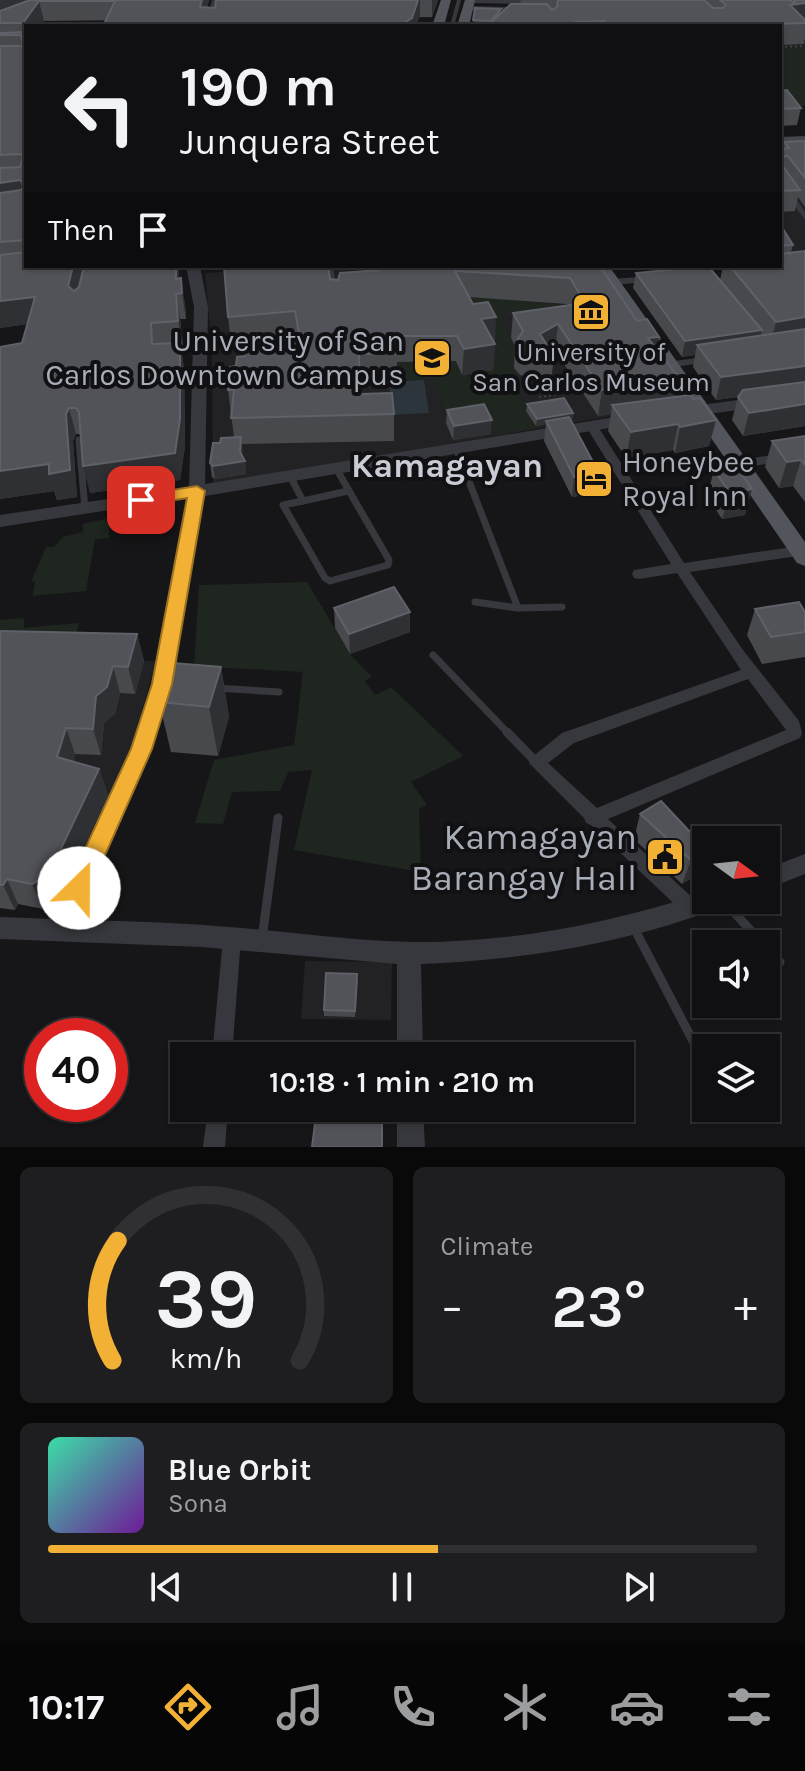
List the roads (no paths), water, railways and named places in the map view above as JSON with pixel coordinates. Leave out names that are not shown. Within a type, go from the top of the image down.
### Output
[{"type":"main road","points":[[438,24],[446,0]]},
{"type":"main road","points":[[463,24],[467,2]]},
{"type":"main road","points":[[782,141],[805,142]]},
{"type":"main road","points":[[782,154],[805,153]]},
{"type":"main road","points":[[603,276],[803,553]]},
{"type":"street","points":[[210,24],[216,0]]},
{"type":"street","points":[[505,19],[522,4]]},
{"type":"street","points":[[61,929],[170,685],[197,491],[201,307],[193,268]]},
{"type":"street","points":[[603,276],[666,278]]},
{"type":"street","points":[[668,365],[724,356]]},
{"type":"street","points":[[673,414],[805,396]]},
{"type":"street","points":[[0,521],[337,470],[646,418]]},
{"type":"street","points":[[591,425],[749,673],[793,725],[794,733],[592,818]]},
{"type":"street","points":[[740,464],[805,454]]},
{"type":"street","points":[[639,574],[803,553]]},
{"type":"street","points":[[692,896],[592,818],[537,763],[568,738],[749,673]]},
{"type":"street","points":[[780,874],[805,864]]},
{"type":"street","points":[[0,928],[232,938],[409,952],[490,948],[631,923],[692,907]]},
{"type":"street","points":[[223,1042],[232,938]]},
{"type":"street","points":[[409,952],[410,1042]]},
{"type":"street","points":[[214,1147],[217,1122]]},
{"type":"street","points":[[410,1122],[411,1147]]},
{"type":"lane","points":[[453,24],[467,2],[522,4]]},
{"type":"lane","points":[[493,5],[522,4]]},
{"type":"lane","points":[[782,147],[805,142]]},
{"type":"lane","points":[[788,192],[805,216]]},
{"type":"lane","points":[[330,268],[336,301]]},
{"type":"lane","points":[[79,440],[85,509]]},
{"type":"lane","points":[[456,448],[518,608]]},
{"type":"lane","points":[[337,470],[389,560],[388,565],[330,581],[325,578],[283,505],[348,491]]},
{"type":"lane","points":[[290,476],[303,501]]},
{"type":"lane","points":[[475,602],[518,608],[562,607]]},
{"type":"lane","points":[[433,655],[537,763]]},
{"type":"lane","points":[[206,687],[279,692]]},
{"type":"lane","points":[[262,942],[278,818]]},
{"type":"lane","points":[[736,914],[751,930]]},
{"type":"lane","points":[[631,923],[692,1039]]},
{"type":"place","name":"University of San Carlos Museum","points":[[591,312]]},
{"type":"place","name":"University of San Carlos Downtown Campus","points":[[432,358]]},
{"type":"place","name":"Honeybee Royal Inn","points":[[594,479]]},
{"type":"place","name":"Kamagayan Barangay Hall","points":[[665,857]]},
{"type":"district","name":"Kamagayan","points":[[447,465]]}]
